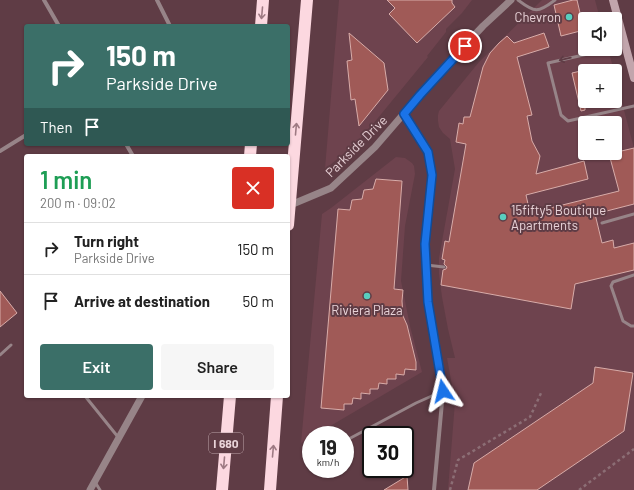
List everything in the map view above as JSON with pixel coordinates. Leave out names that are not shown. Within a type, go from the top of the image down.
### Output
[{"type":"highway","points":[[260,24],[263,0]]},
{"type":"highway","points":[[290,203],[307,0]]},
{"type":"highway","name":"I 680","points":[[222,490],[230,398]]},
{"type":"highway","points":[[270,490],[278,398]]},
{"type":"main road","points":[[613,0],[634,78]]},
{"type":"street","points":[[44,0],[58,24]]},
{"type":"street","points":[[157,0],[169,24]]},
{"type":"street","name":"Parkside Drive","points":[[290,205],[331,188],[375,147],[424,90],[483,26],[511,0]]},
{"type":"street","points":[[404,114],[428,152],[432,175],[425,244],[426,265],[428,302],[443,391],[434,490]]},
{"type":"street","points":[[0,151],[24,136]]},
{"type":"street","points":[[90,490],[141,398]]},
{"type":"lane","points":[[518,0],[527,8],[533,10],[542,9],[555,0]]},
{"type":"lane","points":[[579,56],[548,63],[561,115],[568,121],[634,106]]},
{"type":"lane","points":[[602,223],[634,214]]},
{"type":"lane","points":[[426,265],[444,267]]},
{"type":"lane","points":[[634,275],[613,282],[611,286],[623,321],[631,326],[634,326]]},
{"type":"lane","points":[[0,355],[11,345]]},
{"type":"lane","points":[[354,436],[416,403],[443,391]]},
{"type":"lane","points":[[87,398],[119,438]]},
{"type":"lane","points":[[95,482],[100,490]]},
{"type":"path","points":[[450,490],[458,460],[530,417],[542,391]]},
{"type":"path","points":[[579,490],[634,449]]},
{"type":"shaded area","points":[[339,0],[472,0],[462,13],[446,29],[446,32],[427,56],[428,57],[373,124],[351,148],[325,169]]},
{"type":"shaded area","points":[[542,0],[595,0],[598,12],[578,12],[578,56],[610,56],[612,64],[578,64],[578,108],[622,108],[622,103],[634,148],[634,490],[448,490],[455,402],[447,358],[455,358],[442,297],[439,274],[439,258],[455,169],[450,139],[439,127],[439,111],[479,62]]},
{"type":"shaded area","name":"Riviera Plaza","points":[[396,157],[405,158],[414,166],[415,174],[405,226],[401,281],[410,326],[422,372],[330,426],[303,426],[322,214]]},
{"type":"building","points":[[387,0],[452,0],[455,7],[417,43],[389,14],[395,8]]},
{"type":"building","name":"Chevron","points":[[577,0],[580,12],[578,12],[578,32],[561,36],[554,5]]},
{"type":"building","points":[[349,33],[384,63],[388,90],[359,126],[355,99],[351,100],[347,61],[352,60]]},
{"type":"building","name":"15fifty5 Boutique Apartments","points":[[544,33],[549,47],[517,57],[532,115],[527,116],[532,141],[540,156],[536,174],[584,161],[588,179],[526,195],[530,213],[619,191],[611,160],[622,160],[622,151],[634,148],[634,204],[595,214],[602,243],[613,240],[614,248],[634,243],[634,270],[575,284],[571,309],[441,285],[443,270],[447,267],[444,264],[445,260],[442,259],[445,241],[449,242],[466,144],[456,142],[459,123],[463,124],[464,117],[470,117],[483,67],[490,53],[507,36],[514,43]]},
{"type":"building","points":[[578,72],[578,98],[572,73]]},
{"type":"building","points":[[580,108],[585,108],[585,110],[581,111]]},
{"type":"building","name":"Riviera Plaza","points":[[376,179],[402,181],[394,289],[403,290],[403,316],[407,325],[416,362],[416,370],[405,369],[404,375],[396,374],[396,379],[387,379],[387,384],[379,383],[378,389],[370,389],[370,394],[361,393],[361,399],[353,398],[352,404],[344,404],[344,410],[321,408],[338,209],[350,210],[352,200],[362,199],[364,190],[373,189]]},
{"type":"building","points":[[0,291],[17,313],[0,327]]},
{"type":"building","points":[[595,367],[633,373],[624,431],[537,490],[468,490],[474,463],[593,383]]},
{"type":"building","points":[[404,478],[407,478],[408,490],[384,490]]},
{"type":"place","name":"Chevron","points":[[569,17]]},
{"type":"place","name":"15fifty5 Boutique Apartments","points":[[503,217]]},
{"type":"place","name":"Riviera Plaza","points":[[367,296]]},
{"type":"route","points":[[443,391],[428,302],[425,244],[432,175],[428,152],[404,114],[465,46]]}]
